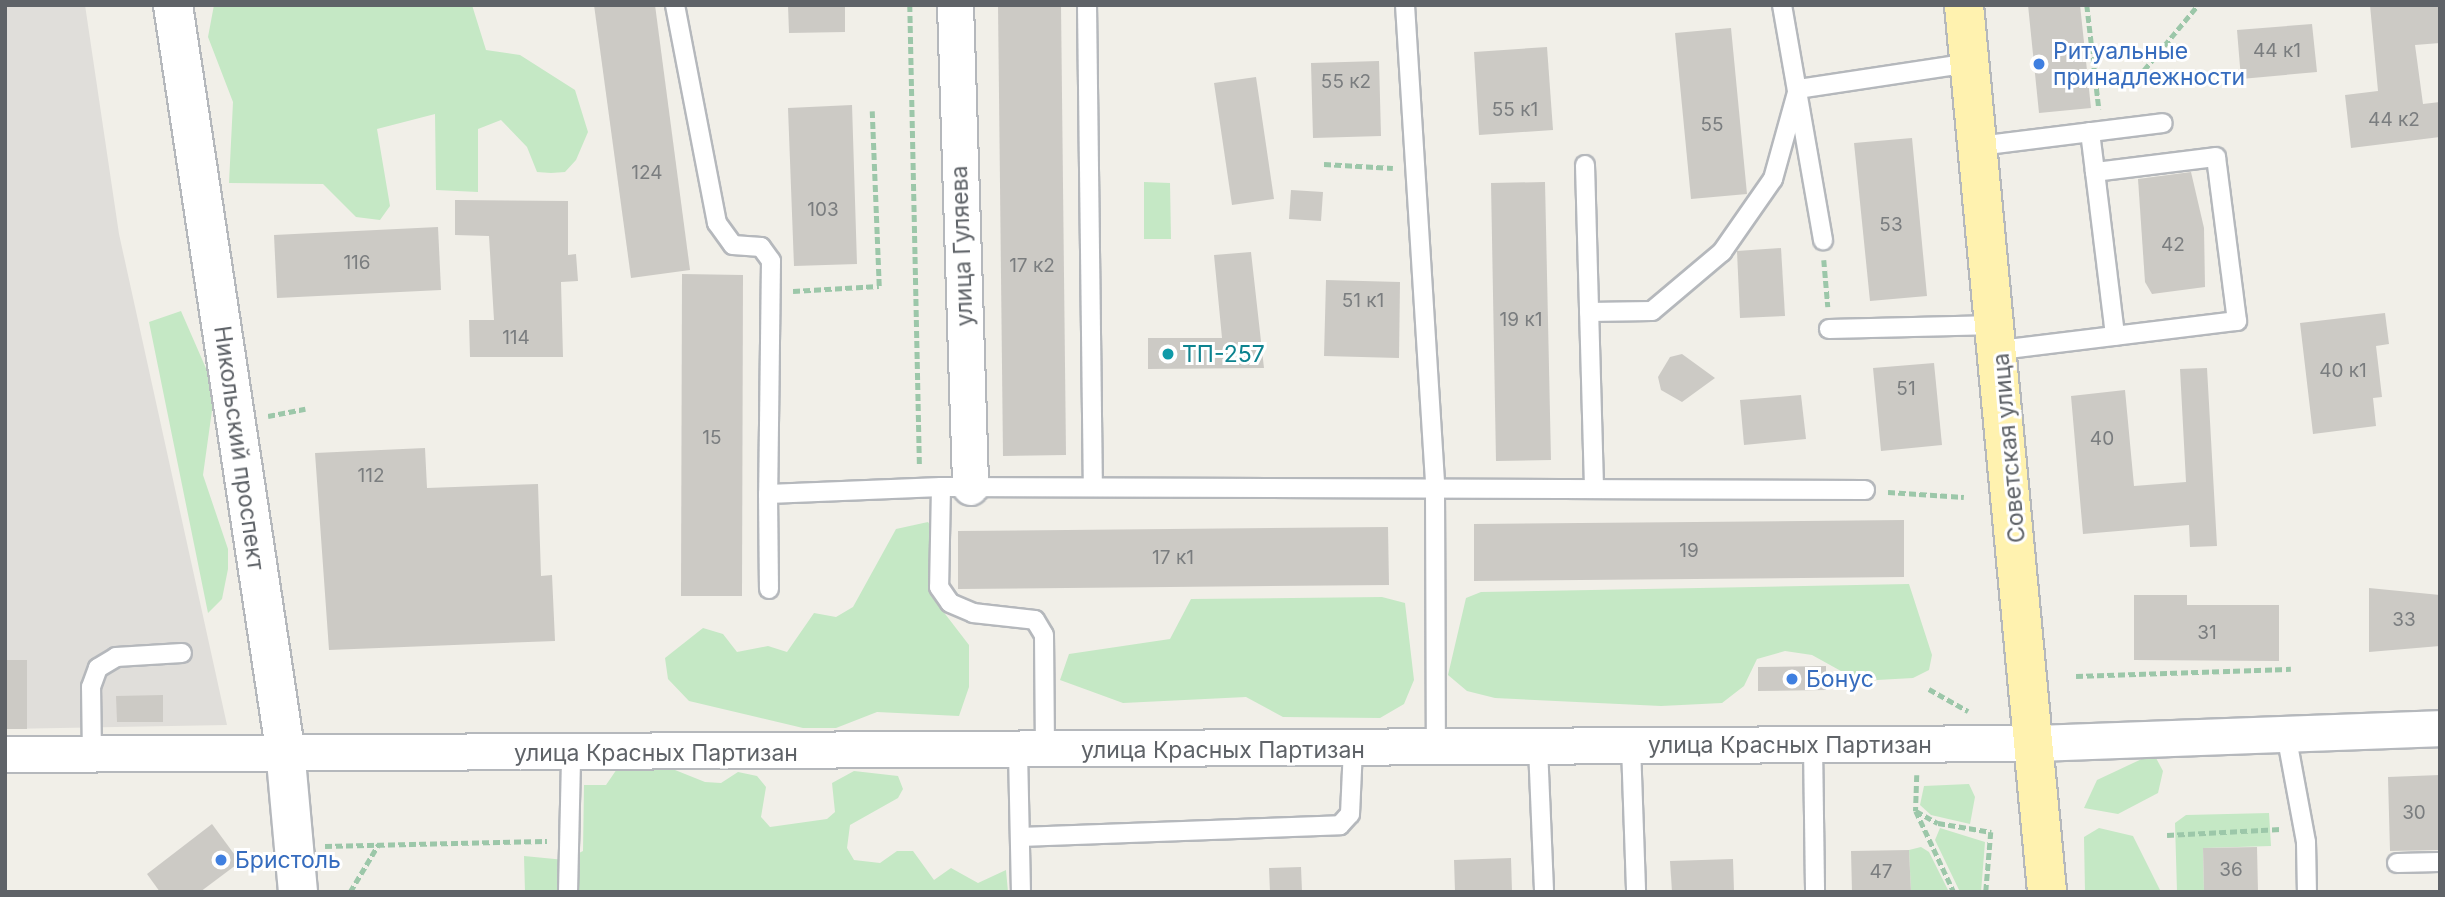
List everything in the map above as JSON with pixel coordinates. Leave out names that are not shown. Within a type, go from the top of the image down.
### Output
[{"type":"main road","name":"Никольский проспект","points":[[173,5],[285,749],[298,892]]},
{"type":"main road","name":"Советская улица","points":[[1964,5],[1999,338],[2047,892]]},
{"type":"street","name":"улица Гуляева","points":[[955,5],[956,487]]},
{"type":"street","name":"улица Красных Партизан","points":[[5,754],[92,756],[285,749],[571,755],[2034,743],[2440,728]]},
{"type":"lane","points":[[675,5],[717,223],[733,245],[761,247],[771,261],[767,292],[769,589]]},
{"type":"lane","points":[[1087,5],[1093,487]]},
{"type":"lane","points":[[1405,5],[1435,488],[1436,748]]},
{"type":"lane","points":[[1782,5],[1823,240]]},
{"type":"lane","points":[[1798,89],[1970,63]]},
{"type":"lane","points":[[1589,313],[1652,310],[1722,251],[1773,179],[1798,89]]},
{"type":"lane","points":[[1979,146],[2163,123]]},
{"type":"lane","points":[[2096,131],[2095,172],[2115,336]]},
{"type":"lane","points":[[1829,329],[1999,338],[2115,336],[2237,321],[2216,157],[2095,172]]},
{"type":"lane","points":[[1585,164],[1594,488]]},
{"type":"lane","points":[[768,494],[920,487],[1865,490]]},
{"type":"lane","name":"улица Гуляева","points":[[956,487],[939,587],[950,603],[973,613],[1035,620],[1044,635],[1031,751]]},
{"type":"lane","points":[[92,756],[91,687],[98,668],[116,657],[182,653]]},
{"type":"lane","points":[[2286,734],[2304,828],[2307,892]]},
{"type":"lane","points":[[1813,745],[1815,892]]},
{"type":"lane","points":[[1631,746],[1636,892]]},
{"type":"lane","points":[[1538,747],[1544,892]]},
{"type":"lane","points":[[1020,837],[1340,825],[1350,814],[1353,749]]},
{"type":"lane","points":[[1021,892],[1020,837],[1031,751]]},
{"type":"lane","points":[[568,892],[571,755]]},
{"type":"lane","points":[[2397,863],[2440,862]]},
{"type":"path","points":[[910,5],[920,487]]},
{"type":"path","points":[[2087,5],[2096,131]]},
{"type":"path","points":[[2144,70],[2198,5]]},
{"type":"path","points":[[767,292],[879,286],[873,111]]},
{"type":"path","points":[[1324,164],[1415,169]]},
{"type":"path","points":[[1823,240],[1829,329]]},
{"type":"path","points":[[1865,490],[1964,497]]},
{"type":"path","points":[[2076,676],[2291,669]]},
{"type":"path","points":[[1929,689],[1974,714]]},
{"type":"path","points":[[1904,769],[1917,769],[1916,811],[1954,892]]},
{"type":"path","points":[[1916,811],[1938,823],[1991,832],[1986,892]]},
{"type":"path","points":[[2167,835],[2304,828]]},
{"type":"path","points":[[320,846],[569,840]]},
{"type":"path","points":[[350,892],[378,845]]},
{"type":"shaded area","points":[[5,5],[85,5],[119,234],[227,725],[5,729]]},
{"type":"green space","points":[[214,5],[472,5],[486,50],[520,55],[575,90],[588,132],[576,160],[565,172],[551,173],[537,172],[527,147],[501,120],[478,129],[478,192],[436,190],[435,114],[377,129],[390,206],[380,220],[356,217],[323,184],[229,183],[233,102],[208,37]]},
{"type":"green space","points":[[1144,182],[1170,183],[1171,239],[1144,239]]},
{"type":"green space","points":[[181,311],[215,389],[203,475],[228,549],[228,569],[222,599],[208,613],[149,322]]},
{"type":"green space","points":[[928,522],[937,535],[929,593],[969,645],[969,687],[959,716],[877,712],[836,728],[803,728],[689,701],[668,679],[665,658],[703,628],[723,634],[737,652],[768,646],[787,652],[814,613],[836,617],[853,607],[896,529]]},
{"type":"green space","points":[[1909,584],[1932,655],[1929,670],[1913,678],[1859,681],[1812,655],[1785,651],[1757,659],[1744,686],[1722,703],[1661,706],[1495,698],[1467,691],[1448,675],[1466,598],[1481,592]]},
{"type":"green space","points":[[1382,597],[1405,603],[1414,680],[1404,704],[1380,718],[1283,717],[1246,697],[1123,703],[1060,680],[1069,654],[1170,639],[1191,599]]},
{"type":"green space","points":[[2146,757],[2156,758],[2163,771],[2158,793],[2118,814],[2084,808],[2097,780]]},
{"type":"green space","points":[[660,764],[705,782],[721,783],[738,772],[757,776],[766,787],[761,817],[770,827],[827,819],[835,812],[832,783],[854,771],[898,776],[903,789],[898,798],[850,825],[847,848],[854,860],[880,863],[897,851],[913,851],[934,880],[951,868],[978,883],[1006,870],[1008,892],[525,892],[524,856],[565,860],[583,851],[584,785],[606,785],[619,766]]},
{"type":"green space","points":[[1969,784],[1975,797],[1970,824],[1931,815],[1920,805],[1924,786]]},
{"type":"green space","points":[[2269,813],[2271,846],[2203,848],[2204,892],[2177,892],[2175,823],[2186,815]]},
{"type":"green space","points":[[1940,828],[1985,842],[1981,892],[1960,892],[1935,840]]},
{"type":"green space","points":[[2099,828],[2133,836],[2161,892],[2085,892],[2084,837]]},
{"type":"green space","points":[[1921,847],[1929,852],[1949,892],[1911,892],[1909,850]]},
{"type":"building","points":[[594,5],[655,5],[690,270],[631,278]]},
{"type":"building","points":[[788,5],[845,5],[845,32],[789,33]]},
{"type":"building","points":[[998,5],[1061,5],[1066,455],[1003,456]]},
{"type":"building","points":[[2028,5],[2080,5],[2091,108],[2039,113]]},
{"type":"building","points":[[2370,5],[2440,5],[2440,43],[2415,45],[2423,104],[2440,102],[2440,137],[2351,148],[2345,95],[2378,91]]},
{"type":"building","points":[[2312,24],[2317,72],[2241,79],[2237,30]]},
{"type":"building","points":[[1731,28],[1747,194],[1691,199],[1675,33]]},
{"type":"building","points":[[1547,47],[1553,130],[1479,135],[1474,52]]},
{"type":"building","points":[[1379,61],[1381,136],[1313,138],[1311,63]]},
{"type":"building","points":[[1256,77],[1274,199],[1232,205],[1214,83]]},
{"type":"building","points":[[852,105],[857,264],[794,266],[788,108]]},
{"type":"building","points":[[1912,138],[1927,296],[1870,301],[1854,143]]},
{"type":"building","points":[[2191,172],[2204,228],[2205,287],[2152,294],[2145,282],[2138,179]]},
{"type":"building","points":[[1545,182],[1551,460],[1496,461],[1491,183]]},
{"type":"building","points":[[1291,190],[1323,192],[1321,221],[1289,219]]},
{"type":"building","points":[[455,200],[568,201],[568,255],[576,254],[578,281],[561,282],[563,357],[470,357],[469,320],[494,320],[489,236],[455,235]]},
{"type":"building","points":[[438,227],[441,290],[277,298],[274,235]]},
{"type":"building","points":[[1781,248],[1785,316],[1740,318],[1737,251]]},
{"type":"building","points":[[1251,252],[1264,368],[1148,369],[1148,338],[1222,338],[1214,255]]},
{"type":"building","points":[[682,274],[743,275],[742,596],[681,596]]},
{"type":"building","points":[[1326,280],[1400,282],[1399,358],[1324,356]]},
{"type":"building","points":[[2385,313],[2389,344],[2376,346],[2382,397],[2373,398],[2376,426],[2313,434],[2300,323]]},
{"type":"building","points":[[1682,354],[1715,378],[1682,402],[1661,390],[1658,377],[1670,357]]},
{"type":"building","points":[[1934,363],[1942,445],[1881,451],[1873,368]]},
{"type":"building","points":[[2207,368],[2217,546],[2190,547],[2189,525],[2083,534],[2071,396],[2125,390],[2134,486],[2186,482],[2180,369]]},
{"type":"building","points":[[1801,395],[1806,439],[1744,445],[1740,400]]},
{"type":"building","points":[[425,448],[427,488],[538,484],[541,576],[552,575],[555,641],[329,650],[315,453]]},
{"type":"building","points":[[1904,520],[1904,577],[1474,581],[1474,524]]},
{"type":"building","points":[[1388,527],[1389,585],[958,589],[958,531]]},
{"type":"building","points":[[2369,588],[2440,595],[2440,646],[2369,652]]},
{"type":"building","points":[[2134,595],[2187,595],[2187,605],[2279,605],[2279,661],[2134,660]]},
{"type":"building","points":[[5,660],[27,660],[27,729],[5,729]]},
{"type":"building","name":"Бонус","points":[[1826,666],[1826,690],[1758,691],[1758,667]]},
{"type":"building","points":[[163,695],[163,722],[117,722],[116,696]]},
{"type":"building","points":[[2440,775],[2440,850],[2390,851],[2388,777]]},
{"type":"building","points":[[212,824],[240,862],[200,892],[160,892],[147,874]]},
{"type":"building","points":[[2257,847],[2258,892],[2204,892],[2203,848]]},
{"type":"building","points":[[1909,850],[1911,892],[1852,892],[1851,851]]},
{"type":"building","points":[[1511,858],[1512,892],[1455,892],[1454,860]]},
{"type":"building","points":[[1733,859],[1734,892],[1672,892],[1670,861]]},
{"type":"building","points":[[1301,867],[1302,892],[1270,892],[1269,868]]},
{"type":"place","name":"Ритуальные принадлежности","points":[[2039,64]]},
{"type":"place","name":"ТП-257","points":[[1168,354]]},
{"type":"place","name":"Бонус","points":[[1792,679]]},
{"type":"place","name":"Бристоль","points":[[221,860]]}]
